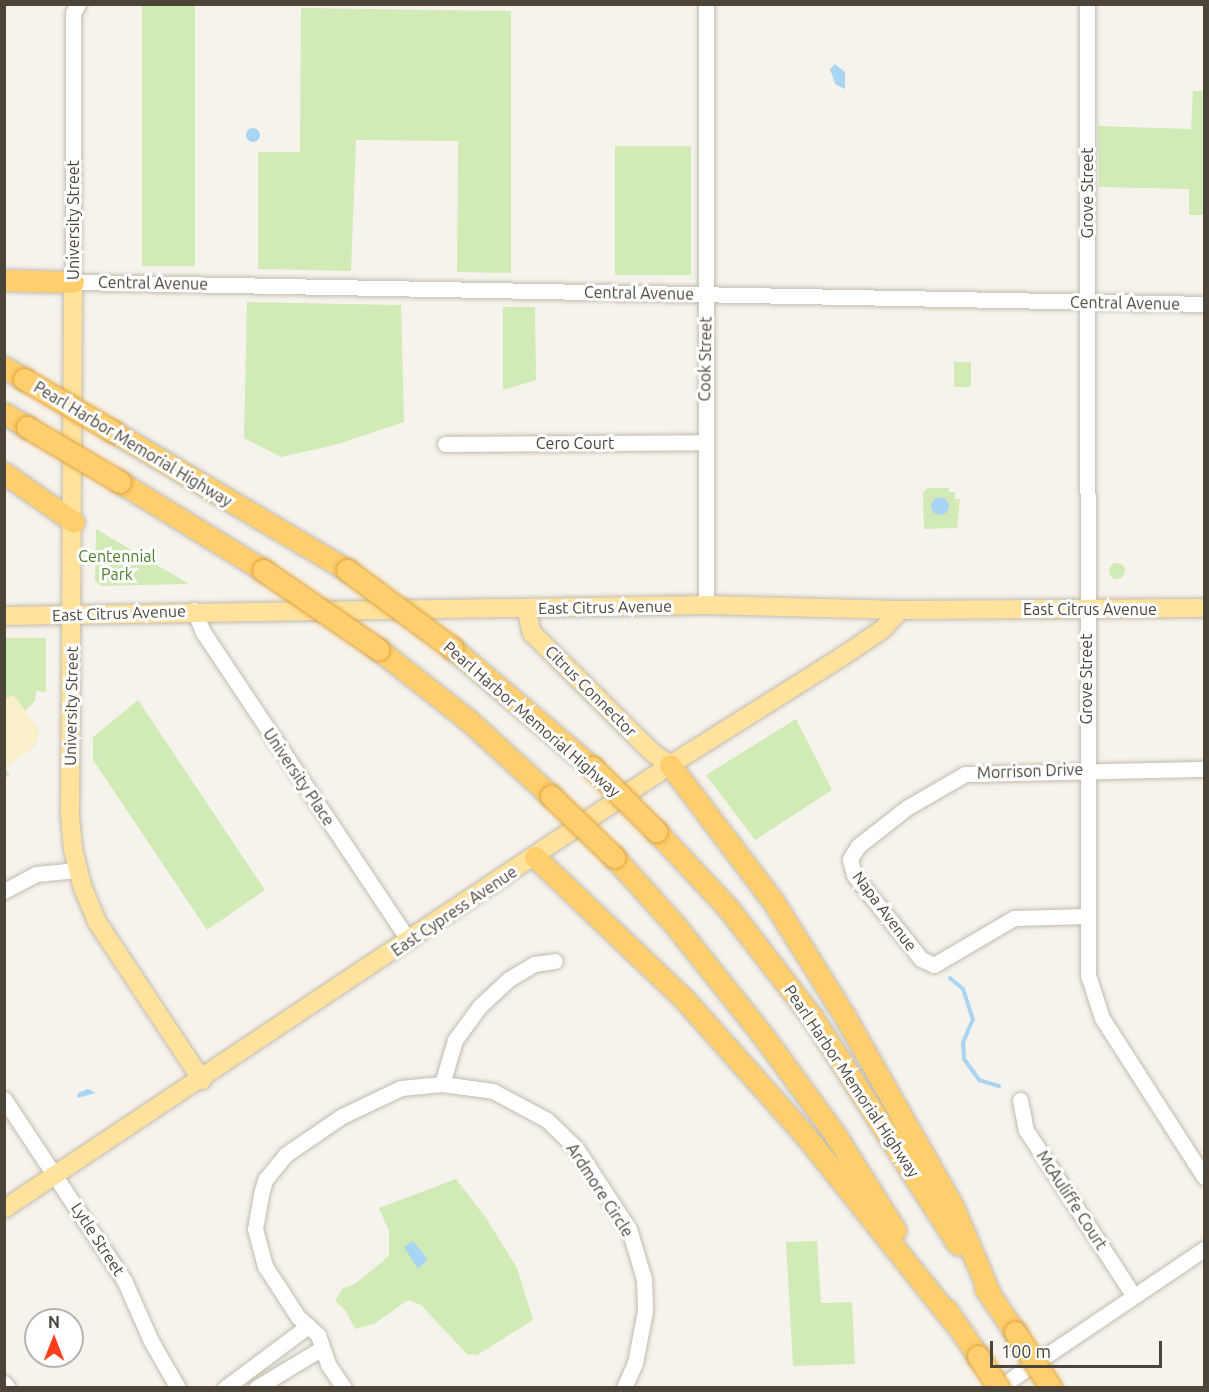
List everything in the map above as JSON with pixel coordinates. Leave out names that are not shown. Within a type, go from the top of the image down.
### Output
[{"type":"highway","points":[[4,280],[73,282]]},
{"type":"highway","name":"Pearl Harbor Memorial Highway","points":[[4,367],[347,570],[452,648],[592,767],[728,908],[812,1017],[992,1299],[1052,1388]]},
{"type":"highway","points":[[4,413],[263,570],[378,649],[467,719],[551,796],[614,858],[675,925],[764,1037],[834,1133],[953,1321]]},
{"type":"highway","points":[[4,473],[74,522]]},
{"type":"highway","points":[[670,765],[773,901],[844,1015],[953,1207],[992,1299]]},
{"type":"highway","points":[[535,857],[685,1000],[805,1135],[953,1321],[998,1388]]},
{"type":"main road","name":"University Street","points":[[73,282],[74,522],[70,815],[76,870],[97,922],[202,1080]]},
{"type":"main road","name":"East Citrus Avenue","points":[[4,616],[194,610],[706,605],[900,610],[1204,609]]},
{"type":"main road","name":"Citrus Connector","points":[[526,608],[532,633],[653,753],[670,765]]},
{"type":"main road","name":"East Cypress Avenue","points":[[4,1209],[202,1080],[670,765],[880,631],[900,610]]},
{"type":"street","name":"Cook Street","points":[[706,4],[707,294],[704,442],[706,605]]},
{"type":"street","name":"Grove Street","points":[[1087,4],[1088,975],[1093,1001],[1204,1177]]},
{"type":"street","name":"University Street","points":[[73,6],[73,282]]},
{"type":"street","name":"Central Avenue","points":[[73,282],[1204,304]]},
{"type":"street","name":"Cero Court","points":[[445,444],[704,442]]},
{"type":"street","name":"University Place","points":[[194,610],[203,632],[409,941]]},
{"type":"street","name":"Morrison Drive","points":[[850,859],[858,846],[954,778],[976,771],[1204,769]]},
{"type":"street","name":"Napa Avenue","points":[[850,859],[854,875],[921,959],[934,965],[1014,918],[1087,916]]},
{"type":"street","points":[[4,891],[36,874],[76,870]]},
{"type":"street","points":[[442,1084],[455,1040],[493,991],[534,964],[555,961]]},
{"type":"street","name":"Ardmore Circle","points":[[344,1388],[322,1348],[318,1335],[308,1326],[269,1275],[257,1243],[257,1209],[265,1180],[294,1147],[366,1101],[401,1088],[442,1084],[493,1091],[547,1120],[576,1148],[628,1229],[644,1279],[645,1311],[635,1362],[624,1388]]},
{"type":"street","name":"Lytle Street","points":[[4,1099],[124,1280],[151,1341],[178,1388]]},
{"type":"street","name":"McAuliffe Court","points":[[1020,1100],[1026,1130],[1134,1296]]},
{"type":"street","points":[[998,1388],[1204,1249]]},
{"type":"street","points":[[225,1388],[308,1326]]},
{"type":"street","points":[[256,1388],[322,1348]]},
{"type":"street","points":[[4,1383],[8,1388]]},
{"type":"green space","points":[[142,5],[195,5],[195,266],[142,266]]},
{"type":"green space","points":[[301,8],[511,11],[511,273],[457,272],[458,141],[356,140],[351,271],[258,269],[258,152],[300,152]]},
{"type":"green space","points":[[1193,91],[1204,91],[1204,215],[1189,215],[1189,189],[1099,187],[1098,126],[1191,129]]},
{"type":"green space","points":[[615,146],[691,146],[691,275],[615,275]]},
{"type":"green space","points":[[247,302],[401,305],[404,422],[335,445],[281,457],[244,438]]},
{"type":"green space","points":[[503,307],[535,307],[536,380],[503,390]]},
{"type":"green space","points":[[954,362],[971,362],[971,387],[954,387]]},
{"type":"green space","points":[[928,488],[949,488],[949,492],[955,492],[955,499],[960,499],[957,528],[924,529],[923,492]]},
{"type":"green space","name":"Centennial Park","points":[[96,529],[189,584],[101,586],[95,581]]},
{"type":"green space","points":[[1117,563],[1125,571],[1117,579],[1109,571]]},
{"type":"green space","points":[[5,638],[46,638],[46,692],[36,691],[35,701],[25,711],[39,731],[35,746],[5,767]]},
{"type":"green space","points":[[138,700],[265,890],[207,930],[93,760],[93,737]]},
{"type":"green space","points":[[796,719],[832,790],[755,840],[706,775]]},
{"type":"green space","points":[[5,767],[10,775],[5,778]]},
{"type":"green space","points":[[456,1179],[486,1218],[517,1268],[533,1320],[477,1355],[467,1354],[421,1305],[408,1300],[374,1324],[355,1329],[346,1311],[335,1301],[343,1288],[355,1284],[389,1256],[389,1231],[379,1208]]},
{"type":"green space","points":[[817,1241],[821,1303],[852,1302],[855,1364],[793,1366],[786,1242]]},
{"type":"sand","points":[[14,695],[39,731],[35,746],[5,767],[5,699]]},
{"type":"water","points":[[835,64],[845,72],[845,89],[835,84],[830,69]]},
{"type":"water","points":[[250,128],[256,128],[260,135],[256,142],[250,142],[246,138],[246,132]]},
{"type":"water","points":[[940,497],[946,500],[949,506],[946,512],[940,515],[934,512],[931,506],[934,500]]},
{"type":"water","points":[[88,1089],[96,1093],[77,1098],[78,1093]]},
{"type":"water","points":[[413,1241],[428,1259],[418,1269],[404,1247]]},
{"type":"waterway","points":[[397,4],[435,4]]},
{"type":"waterway","points":[[950,978],[963,989],[973,1019],[963,1043],[964,1059],[979,1080],[999,1086]]}]
